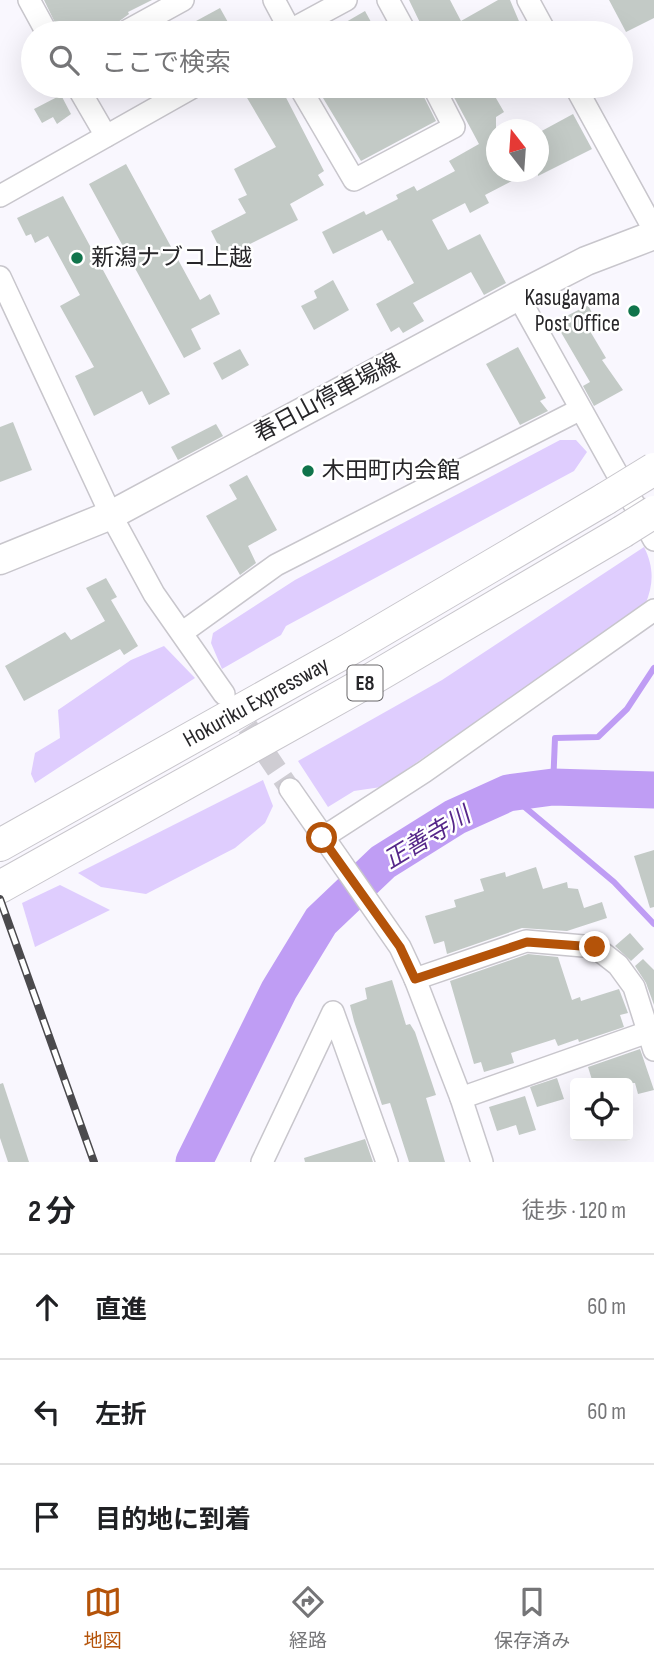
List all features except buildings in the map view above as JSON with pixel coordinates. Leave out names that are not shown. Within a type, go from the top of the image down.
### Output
[{"type":"highway","name":"Hokuriku Expressway","points":[[0,845],[350,649],[654,469]]},
{"type":"highway","name":"Hokuriku Expressway","points":[[0,887],[365,683],[654,512]]},
{"type":"main road","name":"春日山停車場線","points":[[0,560],[111,515],[518,296],[586,261],[654,233]]},
{"type":"street","points":[[29,0],[40,21]]},
{"type":"street","points":[[145,21],[183,0]]},
{"type":"street","points":[[274,0],[283,21]]},
{"type":"street","points":[[308,21],[346,0]]},
{"type":"street","points":[[388,0],[399,21]]},
{"type":"street","points":[[528,0],[539,21]]},
{"type":"street","points":[[84,98],[106,136]]},
{"type":"street","points":[[0,196],[174,98]]},
{"type":"street","points":[[306,98],[354,180],[454,127],[439,98]]},
{"type":"street","points":[[581,98],[654,233]]},
{"type":"street","points":[[0,277],[111,515],[154,594],[224,694]]},
{"type":"street","points":[[518,296],[579,410],[654,540]]},
{"type":"street","points":[[183,632],[276,565],[579,410]]},
{"type":"street","points":[[322,838],[424,772],[654,610]]},
{"type":"street","points":[[290,789],[400,947],[461,1098],[482,1162]]},
{"type":"street","points":[[415,979],[527,942],[595,947],[618,965],[634,987],[651,1041],[461,1098]]},
{"type":"street","points":[[262,1162],[333,1012],[387,1162]]},
{"type":"shaded area","points":[[560,440],[576,440],[587,452],[574,471],[286,626],[281,635],[222,669],[211,643],[213,633],[295,580]]},
{"type":"shaded area","points":[[644,547],[652,576],[645,605],[381,787],[354,791],[328,807],[298,761],[442,680]]},
{"type":"shaded area","points":[[164,646],[195,678],[35,783],[31,774],[35,753],[60,738],[58,710],[131,660]]},
{"type":"shaded area","points":[[263,780],[273,806],[265,823],[235,848],[146,894],[101,887],[78,873]]},
{"type":"shaded area","points":[[60,885],[110,910],[35,947],[22,903]]},
{"type":"waterway","points":[[553,787],[555,738],[598,737],[627,709],[654,668]]},
{"type":"waterway","name":"正善寺川","points":[[194,1162],[279,990],[321,921],[383,862],[455,817],[508,793],[553,787],[654,790]]},
{"type":"waterway","points":[[508,793],[614,882],[654,924]]},
{"type":"tunnel","points":[[230,701],[290,789]]},
{"type":"railway","points":[[0,899],[94,1162]]},
{"type":"place","name":"新潟ナブコ上越","points":[[77,258]]},
{"type":"place","name":"Kasugayama Post Office","points":[[634,311]]},
{"type":"place","name":"木田町内会館","points":[[308,471]]},
{"type":"route","points":[[322,838],[400,947],[415,979],[527,942],[595,947]]}]
